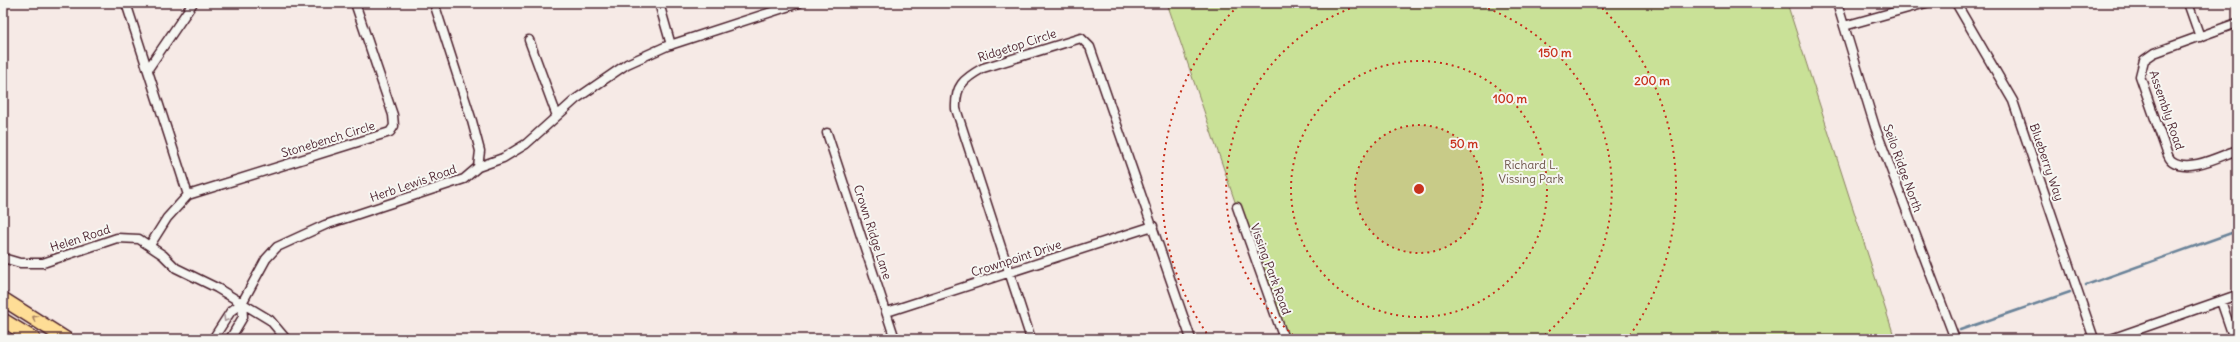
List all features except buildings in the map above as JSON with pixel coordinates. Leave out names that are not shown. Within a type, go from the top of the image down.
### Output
[{"type":"main road","points":[[3,299],[66,339]]},
{"type":"main road","points":[[3,320],[34,339]]},
{"type":"street","points":[[126,3],[188,195],[167,218],[150,245]]},
{"type":"street","points":[[148,69],[194,3]]},
{"type":"street","name":"Stonebench Circle","points":[[188,195],[390,132],[394,126],[393,114],[355,3]]},
{"type":"street","points":[[434,3],[472,121],[480,151],[478,167]]},
{"type":"street","points":[[658,3],[671,45]]},
{"type":"street","name":"Herb Lewis Road","points":[[214,339],[231,311],[242,303],[266,259],[278,247],[325,225],[464,179],[478,167],[503,158],[526,144],[576,99],[627,64],[671,45],[788,5],[799,3]]},
{"type":"street","name":"Seilo Ridge North","points":[[1837,3],[1876,127],[1954,339]]},
{"type":"street","points":[[1844,26],[1926,3]]},
{"type":"street","name":"Blueberry Way","points":[[1956,3],[2013,101],[2094,339]]},
{"type":"street","points":[[2188,3],[2200,36],[2237,23]]},
{"type":"street","name":"Assembly Road","points":[[2200,36],[2154,53],[2144,60],[2140,76],[2166,150],[2172,160],[2182,165],[2192,165],[2237,150]]},
{"type":"street","name":"Ridgetop Circle","points":[[1010,272],[956,109],[956,96],[962,83],[969,76],[983,68],[1081,38],[1090,47],[1153,226]]},
{"type":"street","points":[[529,40],[557,116]]},
{"type":"street","name":"Crown Ridge Lane","points":[[827,133],[895,339]]},
{"type":"street","name":"Vissing Park Road","points":[[1237,207],[1284,339]]},
{"type":"street","points":[[1153,226],[1191,339]]},
{"type":"street","name":"Crownpoint Drive","points":[[887,312],[1153,226]]},
{"type":"street","name":"Helen Road","points":[[3,258],[20,263],[43,263],[117,238],[139,239],[150,245],[176,268],[242,303],[270,320],[286,339]]},
{"type":"street","points":[[1010,272],[1031,339]]},
{"type":"street","points":[[2111,339],[2237,295]]},
{"type":"street","points":[[2221,301],[2234,339]]},
{"type":"street","name":"Herb Lewis Road","points":[[230,339],[243,317],[242,303]]},
{"type":"green space","name":"Richard L. Vissing Park","points":[[1167,3],[1787,3],[1895,339],[1282,339]]},
{"type":"waterway","points":[[2086,285],[2237,231]]},
{"type":"waterway","points":[[1960,330],[2070,292]]},
{"type":"waterway","points":[[1940,339],[1944,337]]}]
